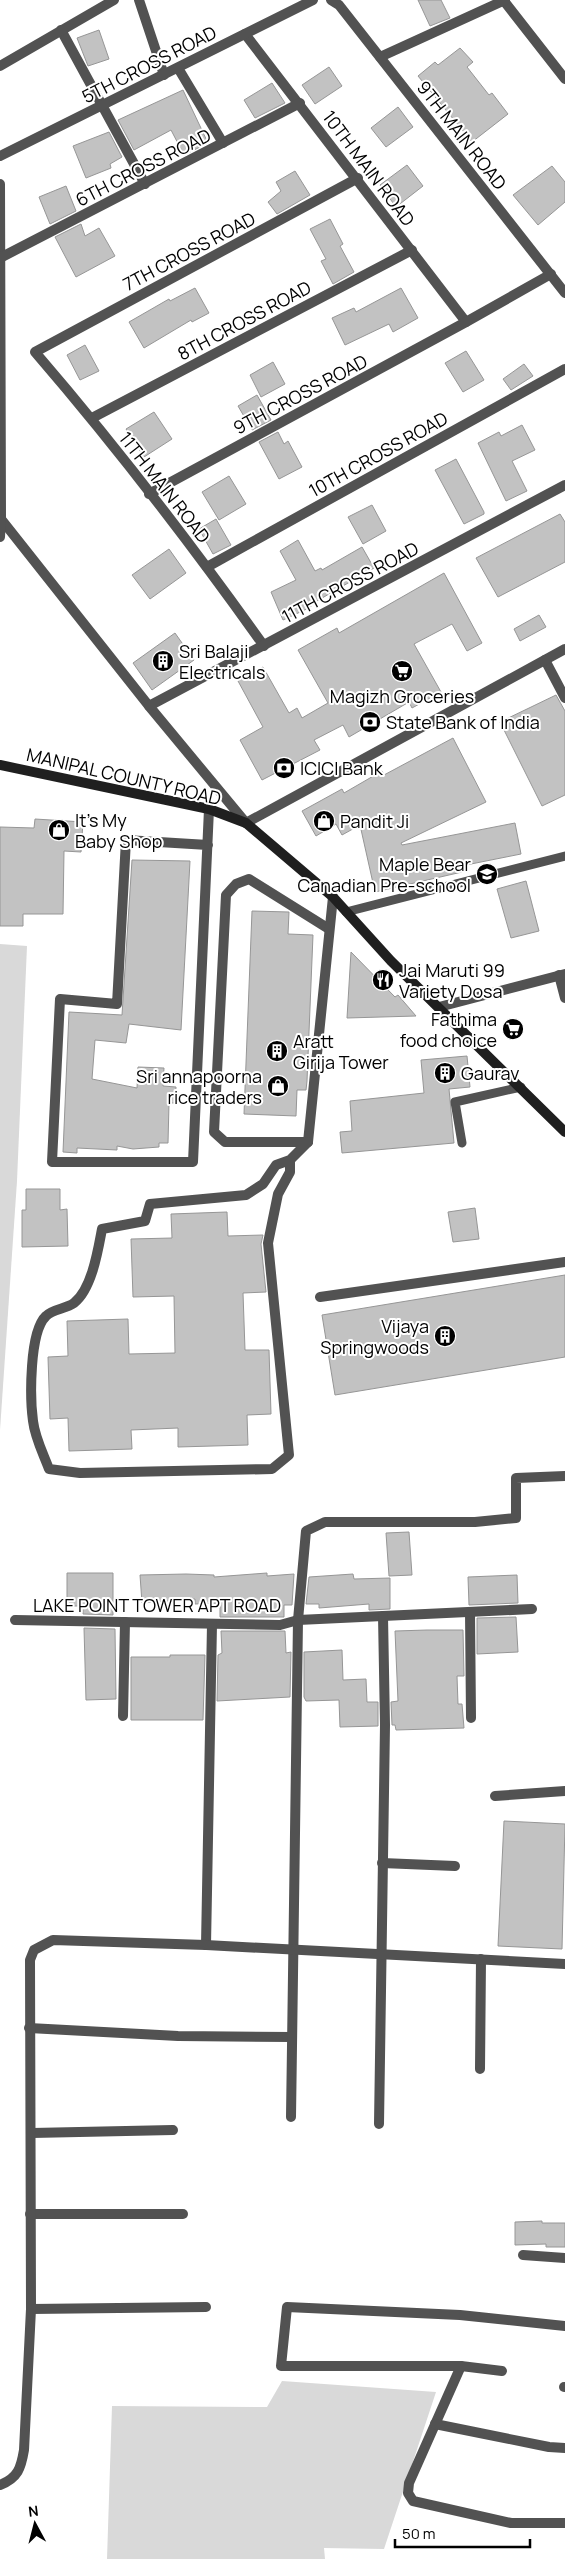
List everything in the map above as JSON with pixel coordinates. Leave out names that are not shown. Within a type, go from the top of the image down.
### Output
[{"type":"main road","name":"MANIPAL COUNTY ROAD","points":[[0,765],[209,809],[246,823],[333,897],[391,961],[565,1132]]},
{"type":"street","points":[[0,66],[114,0]]},
{"type":"street","points":[[139,0],[164,75]]},
{"type":"street","name":"5TH CROSS ROAD","points":[[0,156],[313,0]]},
{"type":"street","name":"9TH MAIN ROAD","points":[[331,0],[339,5],[565,292]]},
{"type":"street","points":[[380,57],[504,0],[565,79]]},
{"type":"street","points":[[62,30],[101,106],[145,184]]},
{"type":"street","name":"10TH MAIN ROAD","points":[[244,34],[358,178],[466,322]]},
{"type":"street","points":[[178,68],[223,143]]},
{"type":"street","name":"6TH CROSS ROAD","points":[[0,258],[300,103]]},
{"type":"street","name":"7TH CROSS ROAD","points":[[35,352],[358,178]]},
{"type":"street","points":[[0,184],[0,538]]},
{"type":"street","name":"8TH CROSS ROAD","points":[[92,418],[412,250]]},
{"type":"street","name":"9TH CROSS ROAD","points":[[149,494],[551,274]]},
{"type":"street","name":"11TH MAIN ROAD","points":[[35,352],[92,418],[207,567],[264,646]]},
{"type":"street","name":"10TH CROSS ROAD","points":[[207,567],[565,369]]},
{"type":"street","name":"11TH CROSS ROAD","points":[[149,706],[565,485]]},
{"type":"street","points":[[1,519],[149,706],[246,823],[565,649]]},
{"type":"street","points":[[545,660],[565,698]]},
{"type":"street","points":[[208,845],[126,840],[117,1004],[60,999],[52,1162],[193,1162],[208,845],[209,809]]},
{"type":"street","points":[[308,1142],[225,1142],[214,1132],[226,895],[236,884],[249,879],[329,929]]},
{"type":"street","points":[[290,1160],[290,1172],[278,1194],[268,1243],[289,1455],[272,1469],[80,1473],[50,1468],[38,1444],[33,1421],[32,1377],[36,1335],[46,1316],[74,1303],[88,1283],[95,1262],[102,1229],[145,1221],[150,1204],[246,1195],[263,1184],[276,1165],[290,1160],[308,1142],[333,897]]},
{"type":"street","points":[[439,1007],[562,974],[565,998]]},
{"type":"street","points":[[263,1184],[278,1194]]},
{"type":"street","points":[[320,1297],[565,1262]]},
{"type":"street","name":"LAKE POINT TOWER APT ROAD","points":[[15,1620],[280,1625],[298,1620],[306,1531],[326,1522],[475,1522],[516,1518],[516,1478],[565,1476]]},
{"type":"street","points":[[291,2117],[298,1620],[532,1609]]},
{"type":"street","points":[[470,1612],[471,1718]]},
{"type":"street","points":[[379,2124],[384,1725],[383,1616]]},
{"type":"street","points":[[123,1716],[125,1622]]},
{"type":"street","points":[[206,1945],[212,1624]]},
{"type":"street","points":[[495,1796],[565,1791]]},
{"type":"street","points":[[382,1863],[455,1866]]},
{"type":"street","points":[[0,2485],[15,2477],[22,2466],[24,2450],[30,2310],[32,2133],[29,2028],[30,1960],[34,1950],[52,1940],[294,1949],[565,1964]]},
{"type":"street","points":[[480,2069],[481,1959]]},
{"type":"street","points":[[29,2028],[178,2036],[292,2037]]},
{"type":"street","points":[[32,2133],[173,2130]]},
{"type":"street","points":[[30,2214],[183,2214]]},
{"type":"street","points":[[523,2255],[565,2258]]},
{"type":"street","points":[[30,2310],[206,2307]]},
{"type":"street","points":[[502,2371],[461,2366],[281,2366],[287,2307],[460,2315],[565,2326]]},
{"type":"street","points":[[461,2366],[409,2483],[408,2493],[413,2501],[511,2523],[565,2523]]},
{"type":"street","points":[[435,2424],[549,2447],[565,2448]]},
{"type":"lane","points":[[346,912],[565,856]]},
{"type":"lane","points":[[462,1143],[455,1102],[521,1087]]},
{"type":"shaded area","points":[[0,944],[27,946],[17,1181],[0,1430]]},
{"type":"shaded area","points":[[282,2381],[436,2392],[384,2549],[324,2548],[325,2559],[107,2559],[112,2406],[267,2407]]},
{"type":"building","points":[[418,0],[441,0],[450,18],[430,26]]},
{"type":"building","points":[[99,30],[109,59],[88,66],[77,38]]},
{"type":"building","points":[[460,48],[473,62],[467,67],[489,95],[492,93],[508,114],[472,142],[418,76],[435,62],[438,65]]},
{"type":"building","points":[[329,67],[342,86],[315,104],[302,85]]},
{"type":"building","points":[[272,83],[285,103],[255,118],[244,100]]},
{"type":"building","points":[[183,90],[208,143],[184,155],[171,130],[134,150],[118,120]]},
{"type":"building","points":[[398,107],[413,127],[386,147],[371,128]]},
{"type":"building","points":[[109,132],[122,157],[110,164],[111,168],[86,178],[73,146]]},
{"type":"building","points":[[407,165],[423,186],[396,207],[380,185]]},
{"type":"building","points":[[552,166],[565,182],[565,202],[538,225],[513,195]]},
{"type":"building","points":[[295,171],[310,195],[277,214],[268,202],[281,191],[276,182]]},
{"type":"building","points":[[66,186],[76,211],[50,224],[39,197]]},
{"type":"building","points":[[330,219],[343,244],[340,246],[354,272],[333,284],[321,261],[326,259],[310,229]]},
{"type":"building","points":[[81,224],[85,236],[99,228],[115,256],[76,277],[55,237]]},
{"type":"building","points":[[195,288],[209,313],[192,322],[191,320],[144,348],[129,322],[169,299],[170,301]]},
{"type":"building","points":[[401,288],[418,318],[393,332],[389,324],[345,345],[332,318],[354,308],[356,312]]},
{"type":"building","points":[[85,345],[99,371],[80,380],[67,355]]},
{"type":"building","points":[[466,351],[484,380],[463,392],[445,363]]},
{"type":"building","points":[[273,362],[285,384],[261,397],[250,375]]},
{"type":"building","points":[[524,364],[533,376],[511,390],[503,379]]},
{"type":"building","points":[[257,395],[271,420],[252,430],[238,406]]},
{"type":"building","points":[[154,412],[172,439],[144,457],[126,429]]},
{"type":"building","points":[[522,425],[535,450],[512,461],[527,491],[506,501],[478,443],[499,432],[501,436]]},
{"type":"building","points":[[278,432],[284,444],[288,441],[302,467],[279,479],[259,442]]},
{"type":"building","points":[[456,459],[484,512],[484,514],[464,524],[435,470]]},
{"type":"building","points":[[229,476],[246,504],[219,520],[202,492]]},
{"type":"building","points":[[372,505],[386,531],[363,544],[348,517]]},
{"type":"building","points":[[560,514],[565,522],[565,562],[498,597],[476,558]]},
{"type":"building","points":[[216,519],[231,545],[213,554],[199,529]]},
{"type":"building","points":[[298,540],[315,571],[321,568],[322,570],[362,547],[374,568],[310,605],[311,607],[283,620],[271,592],[296,580],[280,551]]},
{"type":"building","points":[[169,549],[186,573],[150,599],[132,575]]},
{"type":"building","points":[[444,573],[482,643],[467,651],[452,624],[414,644],[441,692],[412,708],[409,702],[349,737],[343,725],[314,740],[320,750],[262,780],[240,740],[263,727],[238,681],[263,667],[289,713],[297,708],[302,718],[328,703],[298,650],[337,628],[339,633]]},
{"type":"building","points":[[539,615],[546,627],[520,641],[514,629]]},
{"type":"building","name":"Sri Balaji Electricals","points":[[175,633],[194,660],[152,690],[133,663]]},
{"type":"building","points":[[556,695],[565,711],[565,795],[542,806],[500,722]]},
{"type":"building","points":[[453,738],[486,802],[401,843],[402,845],[515,823],[521,854],[461,866],[462,872],[375,892],[360,825],[342,835],[336,824],[316,836],[302,811],[342,789],[344,793],[382,771],[384,775]]},
{"type":"building","points":[[35,819],[83,822],[81,852],[64,851],[63,914],[23,914],[23,926],[0,926],[0,827],[34,828]]},
{"type":"building","points":[[132,860],[190,861],[181,1030],[129,1024],[126,1043],[95,1040],[92,1079],[137,1088],[138,1067],[164,1068],[163,1086],[176,1087],[175,1103],[169,1103],[168,1143],[159,1143],[159,1147],[133,1149],[117,1146],[117,1150],[77,1148],[77,1153],[63,1152],[69,1012],[122,1015]]},
{"type":"building","points":[[526,881],[539,931],[511,938],[497,889]]},
{"type":"building","name":"Aratt Girija Tower","points":[[252,911],[289,912],[288,934],[313,935],[307,1081],[306,1090],[297,1090],[296,1116],[244,1114]]},
{"type":"building","points":[[351,952],[395,997],[398,995],[416,1016],[347,1018]]},
{"type":"building","points":[[467,1056],[470,1087],[449,1089],[454,1143],[342,1153],[340,1132],[352,1131],[350,1101],[424,1093],[421,1060]]},
{"type":"building","points":[[26,1189],[60,1189],[60,1210],[67,1209],[68,1246],[22,1247],[22,1210],[26,1210]]},
{"type":"building","points":[[475,1208],[479,1239],[453,1242],[448,1212]]},
{"type":"building","points":[[227,1212],[228,1236],[263,1235],[261,1244],[266,1292],[243,1293],[245,1350],[269,1350],[271,1414],[247,1415],[248,1445],[178,1447],[178,1428],[131,1430],[132,1449],[69,1451],[68,1418],[50,1419],[48,1357],[68,1356],[67,1321],[128,1319],[129,1354],[175,1353],[174,1296],[133,1297],[131,1239],[172,1238],[171,1214]]},
{"type":"building","name":"Vijaya Springwoods","points":[[565,1275],[565,1357],[335,1395],[322,1315]]},
{"type":"building","points":[[409,1532],[412,1575],[389,1576],[386,1533]]},
{"type":"building","points":[[67,1573],[113,1573],[113,1615],[83,1614],[83,1606],[67,1606]]},
{"type":"building","points":[[267,1573],[267,1576],[294,1574],[292,1605],[284,1605],[284,1617],[220,1617],[220,1603],[195,1604],[195,1599],[142,1603],[140,1575],[186,1574],[214,1575],[214,1577]]},
{"type":"building","points":[[353,1574],[354,1579],[390,1578],[390,1609],[369,1610],[369,1604],[319,1608],[319,1604],[306,1604],[309,1577]]},
{"type":"building","points":[[517,1575],[518,1603],[469,1605],[468,1577]]},
{"type":"building","points":[[516,1617],[518,1652],[477,1654],[477,1618]]},
{"type":"building","points":[[84,1628],[115,1629],[116,1699],[86,1700]]},
{"type":"building","points":[[463,1630],[464,1676],[457,1676],[458,1704],[462,1704],[464,1728],[396,1730],[395,1725],[392,1725],[391,1702],[398,1701],[395,1631]]},
{"type":"building","points":[[221,1631],[285,1631],[286,1653],[291,1652],[290,1697],[217,1701],[218,1655],[222,1653]]},
{"type":"building","points":[[342,1650],[343,1680],[366,1679],[367,1702],[378,1702],[378,1726],[340,1727],[339,1700],[306,1701],[304,1697],[304,1652]]},
{"type":"building","points":[[170,1655],[205,1655],[203,1720],[131,1720],[131,1657],[170,1657]]},
{"type":"building","points":[[504,1821],[565,1824],[562,1949],[498,1946]]},
{"type":"building","points":[[542,2221],[542,2223],[565,2223],[565,2247],[546,2247],[546,2244],[515,2245],[515,2222]]},
{"type":"place","name":"Sri Balaji Electricals","points":[[163,661]]},
{"type":"place","name":"Magizh Groceries","points":[[402,671]]},
{"type":"place","name":"State Bank of India","points":[[370,722]]},
{"type":"place","name":"ICICI Bank","points":[[284,768]]},
{"type":"place","name":"Pandit Ji","points":[[324,821]]},
{"type":"place","name":"It's My Baby Shop","points":[[59,830]]},
{"type":"place","name":"Maple Bear Canadian Pre-school","points":[[487,874]]},
{"type":"place","name":"Jai Maruti 99 Variety Dosa","points":[[383,980]]},
{"type":"place","name":"Fathima food choice","points":[[513,1029]]},
{"type":"place","name":"Aratt Girija Tower","points":[[277,1051]]},
{"type":"place","name":"Gaurav","points":[[445,1073]]},
{"type":"place","name":"Sri annapoorna rice traders","points":[[278,1086]]},
{"type":"place","name":"Vijaya Springwoods","points":[[445,1336]]}]
